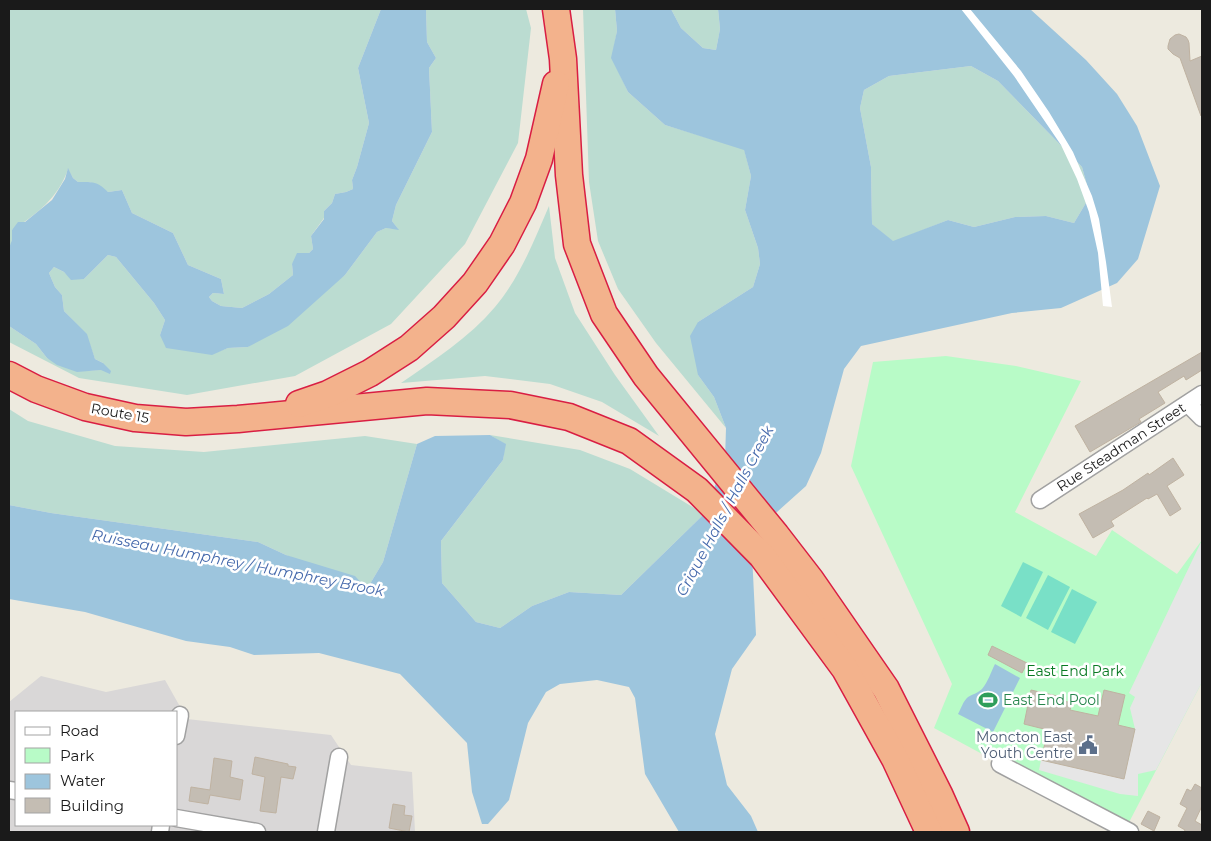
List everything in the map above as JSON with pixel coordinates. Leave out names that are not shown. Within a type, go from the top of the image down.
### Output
[{"type":"highway","points":[[556,9],[563,59],[569,175],[577,244],[604,314],[646,376],[810,579],[886,689],[940,794],[956,832]]},
{"type":"highway","points":[[238,418],[293,406],[328,394],[370,373],[409,348],[444,317],[475,283],[502,244],[523,203],[539,159],[563,59]]},
{"type":"highway","name":"Route 15","points":[[9,375],[36,389],[85,407],[135,418],[186,422],[238,418]]},
{"type":"highway","points":[[238,418],[427,401],[510,405],[569,417],[629,441],[697,490],[762,556],[846,669],[895,759],[929,832]]},
{"type":"street","name":"Rue Steadman Street","points":[[1040,500],[1202,394]]},
{"type":"street","points":[[1188,404],[1202,418]]},
{"type":"street","points":[[178,726],[180,715]]},
{"type":"street","points":[[326,832],[339,757]]},
{"type":"street","points":[[1000,764],[1130,832]]},
{"type":"street","points":[[178,818],[257,832]]},
{"type":"shaded area","points":[[9,9],[381,9],[358,68],[369,123],[352,180],[353,189],[335,194],[332,203],[324,211],[324,218],[311,236],[313,249],[292,264],[293,275],[269,294],[242,308],[221,306],[209,297],[213,293],[224,294],[221,279],[188,265],[173,233],[132,213],[122,190],[108,192],[90,182],[78,182],[73,178],[68,169],[53,197],[30,218],[12,230],[12,242],[9,248]]},
{"type":"shaded area","points":[[426,9],[526,9],[531,28],[518,143],[465,244],[391,324],[295,376],[187,395],[79,378],[9,342],[9,326],[36,344],[47,358],[77,371],[101,370],[103,363],[95,359],[86,334],[64,311],[62,295],[55,287],[49,273],[54,267],[72,279],[84,279],[108,255],[116,257],[154,303],[165,320],[160,335],[212,354],[228,348],[248,347],[345,275],[377,232],[386,228],[398,229],[392,221],[396,205],[432,132],[429,68],[436,58],[427,42]]},
{"type":"shaded area","points":[[583,9],[615,9],[617,31],[612,58],[628,92],[665,125],[744,149],[751,176],[745,210],[758,248],[760,264],[753,287],[698,322],[698,375],[714,397],[726,428],[656,343],[618,289],[598,241],[589,182]]},
{"type":"shaded area","points":[[671,9],[718,9],[720,29],[716,50],[703,48],[681,28]]},
{"type":"shaded area","points":[[971,66],[998,81],[1082,167],[1090,196],[1074,223],[1046,216],[1015,217],[974,227],[948,220],[893,242],[872,224],[871,167],[860,108],[864,90],[889,76]]},
{"type":"shaded area","points":[[549,206],[555,258],[575,313],[615,375],[659,436],[602,402],[550,384],[485,376],[401,383],[463,339],[495,307],[519,271]]},
{"type":"shaded area","points":[[9,409],[28,421],[115,446],[204,452],[365,436],[417,444],[383,562],[367,589],[258,542],[51,513],[9,505]]},
{"type":"shaded area","points":[[490,435],[580,450],[630,469],[704,514],[621,595],[569,592],[532,606],[500,628],[476,622],[442,583],[441,541],[503,460],[505,444]]},
{"type":"shaded area","points":[[1202,540],[1202,682],[1156,770],[1138,774],[1138,796],[1120,794],[1039,770],[1041,760],[1124,778],[1135,729],[1130,708],[1135,697],[1129,693]]},
{"type":"shaded area","points":[[41,676],[106,692],[165,680],[187,719],[331,735],[351,765],[412,772],[415,832],[9,832],[9,702]]},
{"type":"green space","name":"East End Park","points":[[946,356],[1016,366],[1081,381],[1015,512],[1096,556],[1112,530],[1177,574],[1202,540],[1202,682],[1125,830],[934,728],[952,684],[851,466],[873,362]]},
{"type":"green space","points":[[1023,562],[1043,572],[1021,617],[1001,606]]},
{"type":"green space","points":[[1048,575],[1070,587],[1048,630],[1026,618]]},
{"type":"green space","points":[[1072,589],[1097,602],[1075,644],[1051,632]]},
{"type":"water","points":[[381,9],[426,9],[427,42],[436,58],[429,68],[432,132],[396,205],[392,221],[399,230],[386,228],[377,232],[345,275],[288,326],[248,347],[228,348],[212,355],[166,348],[160,335],[165,320],[154,303],[116,257],[108,255],[84,279],[71,280],[64,272],[54,267],[49,273],[55,287],[62,295],[64,311],[87,334],[95,359],[103,363],[111,371],[110,374],[101,370],[77,372],[57,365],[47,358],[36,344],[9,326],[9,248],[12,240],[12,230],[18,222],[25,222],[52,200],[65,179],[68,168],[73,178],[78,182],[94,183],[108,192],[122,190],[132,213],[173,233],[188,265],[221,279],[224,294],[213,293],[209,297],[221,306],[242,308],[269,294],[293,275],[292,264],[297,253],[309,253],[313,249],[311,236],[324,219],[324,211],[332,203],[335,194],[353,189],[352,180],[369,123],[358,68]]},
{"type":"water","points":[[615,9],[671,9],[681,28],[703,48],[716,50],[720,29],[718,9],[1030,9],[1086,60],[1117,94],[1137,126],[1160,186],[1138,259],[1117,283],[1061,308],[1012,313],[861,346],[844,369],[821,453],[806,486],[758,529],[752,554],[756,635],[732,669],[715,734],[727,785],[751,816],[758,832],[679,832],[645,774],[635,698],[629,687],[597,680],[560,684],[546,692],[528,723],[509,800],[488,824],[482,824],[472,792],[467,743],[400,674],[319,653],[254,655],[230,647],[186,641],[85,612],[9,599],[9,505],[51,513],[258,542],[286,555],[355,576],[367,589],[383,562],[417,444],[435,436],[490,435],[506,444],[503,460],[441,541],[442,583],[476,622],[500,628],[532,606],[569,592],[621,595],[704,514],[725,460],[726,428],[714,397],[698,375],[690,336],[698,322],[753,287],[760,264],[758,248],[745,210],[751,176],[744,150],[665,125],[628,92],[611,58],[617,31]],"holes":[[[971,66],[998,81],[1082,167],[1090,196],[1074,223],[1046,216],[1015,217],[974,227],[948,220],[893,241],[872,224],[871,167],[860,108],[864,90],[889,76]]]},
{"type":"water","name":"East End Pool","points":[[995,664],[1020,678],[993,732],[958,714],[966,699],[982,689]]},
{"type":"pier","points":[[961,9],[970,9],[1021,71],[1073,152],[1092,196],[1099,219],[1112,307],[1103,306],[1098,253],[1089,212],[1077,179],[1061,145],[1014,76]]},
{"type":"building","points":[[1179,34],[1188,40],[1190,61],[1202,56],[1201,116],[1180,58],[1168,49],[1170,39]]},
{"type":"building","points":[[1202,352],[1202,370],[1186,380],[1184,376],[1158,392],[1165,403],[1139,419],[1141,422],[1090,452],[1075,426]]},
{"type":"building","points":[[1173,458],[1184,475],[1167,486],[1181,509],[1170,516],[1157,494],[1147,498],[1111,521],[1114,526],[1093,538],[1079,514],[1123,490],[1148,473],[1149,475]]},
{"type":"building","points":[[992,646],[1027,663],[1022,673],[988,655]]},
{"type":"building","name":"Moncton East Youth Centre","points":[[1031,690],[1057,696],[1056,699],[1072,703],[1070,710],[1098,716],[1104,690],[1125,695],[1118,725],[1135,729],[1124,779],[1041,760],[1048,730],[1024,724]]},
{"type":"building","points":[[255,757],[296,767],[293,779],[281,777],[276,813],[260,811],[265,777],[252,774]]},
{"type":"building","points":[[214,758],[232,761],[230,777],[243,780],[240,800],[210,795],[208,804],[189,801],[191,787],[210,790]]},
{"type":"building","points":[[1195,784],[1202,788],[1202,806],[1195,821],[1202,825],[1202,832],[1184,832],[1185,830],[1178,826],[1187,808],[1180,804],[1187,789],[1191,791]]},
{"type":"building","points":[[393,804],[405,806],[404,815],[412,816],[409,832],[389,828]]},
{"type":"building","points":[[1148,811],[1160,817],[1154,831],[1141,824]]},
{"type":"place","name":"East End Pool","points":[[988,700]]},
{"type":"place","name":"Moncton East Youth Centre","points":[[1088,745]]},
{"type":"water label","name":"Crique Halls / Halls Creek","points":[[725,511]]},
{"type":"water label","name":"Ruisseau Humphrey / Humphrey Brook","points":[[238,563]]}]
